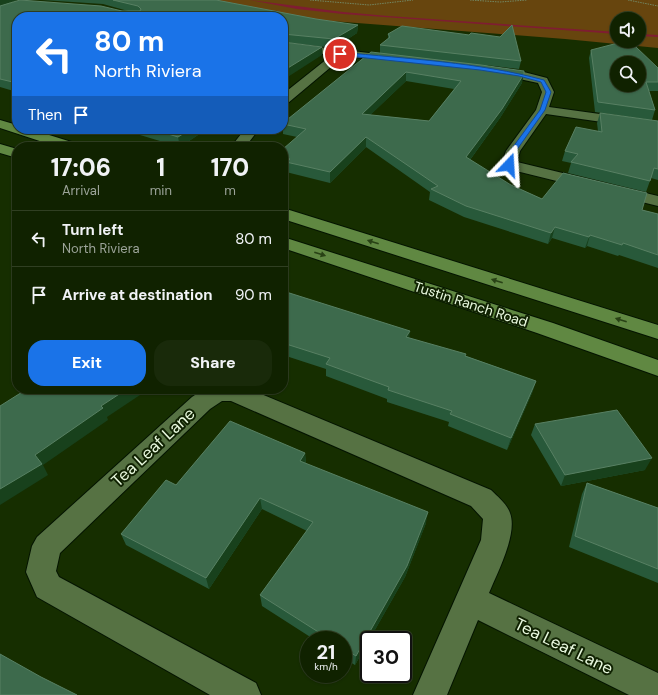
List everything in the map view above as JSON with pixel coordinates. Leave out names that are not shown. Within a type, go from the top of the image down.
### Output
[{"type":"main road","points":[[0,124],[12,128]]},
{"type":"main road","points":[[32,134],[57,142]]},
{"type":"main road","points":[[0,148],[12,152]]},
{"type":"main road","name":"Tustin Ranch Road","points":[[288,215],[658,332]]},
{"type":"main road","name":"Tustin Ranch Road","points":[[288,244],[545,328],[658,368]]},
{"type":"street","points":[[288,47],[340,54],[403,60]]},
{"type":"street","points":[[288,96],[340,54]]},
{"type":"street","points":[[480,69],[520,75],[543,81],[548,92],[542,110],[513,151],[509,165],[658,201]]},
{"type":"street","points":[[542,110],[658,126]]},
{"type":"street","points":[[242,142],[248,134]]},
{"type":"street","name":"Tea Leaf Lane","points":[[215,394],[210,396],[47,546],[41,572],[48,587],[244,695]]},
{"type":"street","name":"Tea Leaf Lane","points":[[237,394],[481,498],[497,516],[496,540],[430,695]]},
{"type":"street","name":"Tea Leaf Lane","points":[[471,600],[658,691]]},
{"type":"path","points":[[310,0],[363,5],[413,0]]},
{"type":"path","points":[[470,0],[500,2],[527,0]]},
{"type":"path","points":[[628,0],[658,6]]},
{"type":"shaded area","points":[[203,0],[658,0],[658,48],[646,47],[646,12],[610,12],[610,43],[318,20],[288,15],[288,12],[272,12]]},
{"type":"building","points":[[20,0],[101,6],[122,11],[140,11],[141,9],[138,6],[113,0],[216,0],[279,12],[12,12],[12,82],[0,79],[0,6]]},
{"type":"building","points":[[288,14],[358,25],[334,39],[288,34]]},
{"type":"building","points":[[512,25],[521,61],[380,45],[390,37],[388,34],[402,26],[469,35],[471,33],[500,37]]},
{"type":"building","points":[[288,43],[322,47],[288,68]]},
{"type":"building","points":[[610,45],[610,48],[637,48],[645,56],[610,56],[610,92],[646,92],[646,82],[655,110],[598,102],[591,50]]},
{"type":"building","points":[[371,52],[524,71],[524,74],[502,109],[466,157],[511,185],[542,199],[563,173],[647,193],[642,210],[658,214],[658,255],[623,243],[622,245],[590,235],[589,237],[555,227],[551,233],[466,206],[431,189],[438,186],[366,137],[330,172],[288,162],[290,159],[288,158],[288,145],[306,129],[288,125],[288,119]],"holes":[[[406,72],[461,81],[429,121],[362,114]]]},
{"type":"building","points":[[646,57],[658,68],[658,82],[646,82]]},
{"type":"building","points":[[600,113],[658,121],[658,169],[654,168],[650,181],[571,162],[578,154],[565,151],[576,127],[602,132]]},
{"type":"building","points":[[168,134],[183,134],[178,137]]},
{"type":"building","points":[[288,293],[410,331],[406,337],[466,354],[465,356],[536,381],[511,438],[450,414],[452,411],[388,390],[389,387],[326,364],[330,358],[288,345]]},
{"type":"building","points":[[19,394],[119,394],[101,406],[103,408],[35,455],[42,464],[0,489],[0,406]]},
{"type":"building","points":[[617,410],[652,458],[565,475],[535,424]]},
{"type":"building","points":[[230,421],[305,453],[300,461],[428,512],[407,566],[370,631],[360,631],[360,649],[356,656],[352,654],[352,631],[317,631],[260,595],[313,522],[260,498],[206,578],[121,534],[166,480],[176,485]]},
{"type":"building","points":[[587,483],[658,508],[658,569],[575,536]]},
{"type":"building","points":[[0,654],[41,677],[77,695],[0,695]]},
{"type":"waterway","points":[[252,0],[297,8],[343,13],[434,21],[610,32]]},
{"type":"waterway","points":[[646,35],[658,36]]},
{"type":"route","points":[[340,54],[426,62],[480,69],[520,75],[543,81],[548,92],[542,110],[513,151],[509,165]]}]
